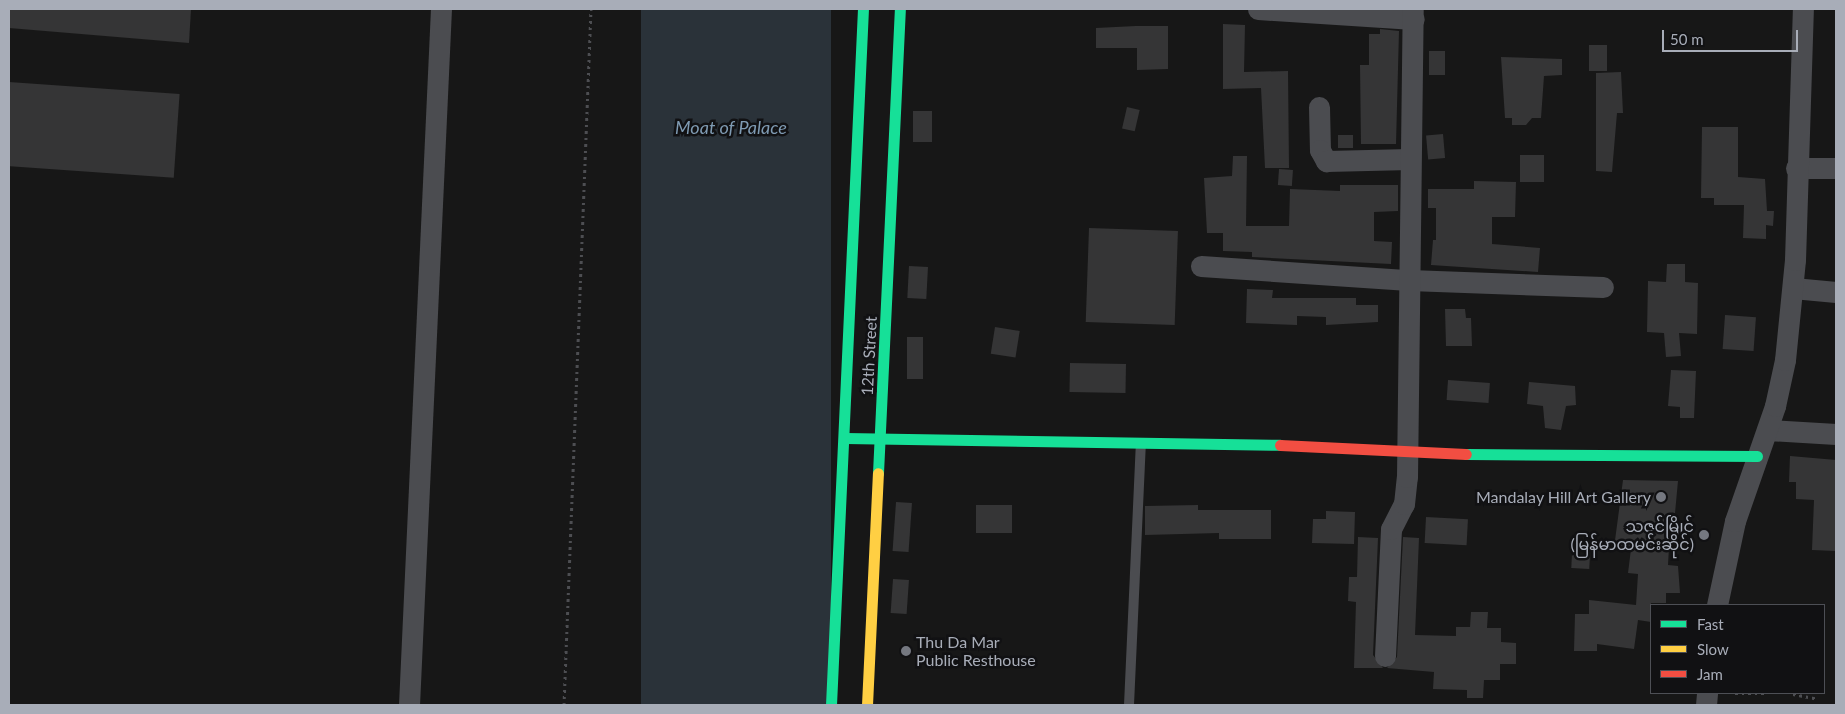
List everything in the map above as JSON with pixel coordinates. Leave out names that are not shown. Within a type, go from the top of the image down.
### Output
[{"type":"main road","name":"12th Street","points":[[831,705],[863,9]]},
{"type":"main road","name":"12th Street","points":[[866,705],[881,439],[900,9]]},
{"type":"main road","points":[[844,438],[1661,458],[1757,456]]},
{"type":"street","points":[[409,705],[441,9]]},
{"type":"street","points":[[1258,9],[1414,14],[1410,159],[1408,451],[1404,504],[1391,529],[1386,656]]},
{"type":"street","points":[[1717,604],[1735,521],[1767,430],[1781,381],[1793,288],[1803,9]]},
{"type":"street","points":[[1319,107],[1320,150],[1326,162],[1410,159]]},
{"type":"street","points":[[1796,168],[1836,168]]},
{"type":"street","points":[[1201,266],[1409,280],[1603,287]]},
{"type":"street","points":[[1793,288],[1836,292]]},
{"type":"street","points":[[1767,430],[1836,434]]},
{"type":"lane","points":[[1129,705],[1141,444]]},
{"type":"path","points":[[564,705],[591,9]]},
{"type":"path","points":[[1793,694],[1818,699]]},
{"type":"water","name":"Moat of Palace","points":[[641,9],[831,9],[831,705],[641,705]]},
{"type":"building","points":[[9,9],[191,9],[189,43],[9,28]]},
{"type":"building","points":[[1223,24],[1245,25],[1244,72],[1288,71],[1289,168],[1265,168],[1261,88],[1223,89]]},
{"type":"building","points":[[1168,26],[1168,69],[1137,70],[1137,48],[1096,48],[1096,28]]},
{"type":"building","points":[[1380,29],[1399,31],[1396,144],[1361,144],[1360,65],[1369,65],[1369,34],[1380,34]]},
{"type":"building","points":[[1589,45],[1607,45],[1607,71],[1589,71]]},
{"type":"building","points":[[1429,51],[1445,51],[1445,75],[1429,75]]},
{"type":"building","points":[[1501,57],[1562,59],[1562,75],[1544,76],[1541,118],[1532,118],[1526,125],[1512,125],[1512,118],[1505,118]]},
{"type":"building","points":[[1621,72],[1623,113],[1617,113],[1612,172],[1596,171],[1596,73]]},
{"type":"building","points":[[9,82],[180,94],[174,178],[9,166]]},
{"type":"building","points":[[1127,107],[1140,110],[1135,131],[1122,128]]},
{"type":"building","points":[[913,111],[932,111],[932,142],[913,142]]},
{"type":"building","points":[[1702,127],[1738,127],[1738,177],[1765,179],[1767,211],[1774,211],[1773,226],[1766,225],[1766,239],[1743,238],[1744,205],[1714,205],[1714,198],[1701,198]]},
{"type":"building","points":[[1443,134],[1445,158],[1428,159],[1426,135]]},
{"type":"building","points":[[1338,135],[1353,135],[1353,148],[1338,148]]},
{"type":"building","points":[[1520,155],[1544,155],[1544,182],[1520,182]]},
{"type":"building","points":[[1233,156],[1247,156],[1246,226],[1289,226],[1290,189],[1340,191],[1340,185],[1398,185],[1398,211],[1374,212],[1374,241],[1392,242],[1391,264],[1252,257],[1252,252],[1223,251],[1223,233],[1207,233],[1204,178],[1232,176]]},
{"type":"building","points":[[1279,169],[1293,170],[1292,186],[1278,185]]},
{"type":"building","points":[[1474,181],[1516,182],[1515,217],[1492,217],[1492,244],[1540,248],[1538,272],[1431,265],[1433,240],[1436,240],[1436,208],[1428,208],[1428,189],[1474,189]]},
{"type":"building","points":[[1089,228],[1178,231],[1175,325],[1086,322]]},
{"type":"building","points":[[1667,264],[1685,264],[1685,282],[1698,283],[1697,334],[1679,333],[1681,356],[1666,357],[1664,333],[1647,332],[1648,281],[1666,282]]},
{"type":"building","points":[[909,266],[928,267],[926,299],[907,298]]},
{"type":"building","points":[[1247,289],[1273,290],[1272,298],[1356,298],[1356,305],[1378,305],[1378,322],[1326,325],[1326,317],[1297,316],[1297,325],[1246,323]]},
{"type":"building","points":[[1445,309],[1465,309],[1466,318],[1471,318],[1472,346],[1446,346]]},
{"type":"building","points":[[1725,315],[1756,317],[1754,351],[1723,349]]},
{"type":"building","points":[[995,327],[1020,331],[1015,358],[991,354]]},
{"type":"building","points":[[907,337],[923,337],[923,379],[907,379]]},
{"type":"building","points":[[1070,363],[1126,364],[1125,393],[1069,392]]},
{"type":"building","points":[[1671,370],[1696,371],[1694,418],[1680,418],[1680,407],[1668,406]]},
{"type":"building","points":[[1448,380],[1490,383],[1489,403],[1447,400]]},
{"type":"building","points":[[1529,382],[1575,386],[1576,405],[1566,406],[1561,430],[1545,428],[1543,406],[1527,404]]},
{"type":"building","points":[[1790,456],[1836,460],[1836,551],[1812,550],[1814,500],[1796,499],[1796,482],[1789,482]]},
{"type":"building","points":[[1623,480],[1678,481],[1675,513],[1671,513],[1668,565],[1678,566],[1680,593],[1666,593],[1666,603],[1650,604],[1650,622],[1638,620],[1634,649],[1597,644],[1597,651],[1574,651],[1575,614],[1589,614],[1589,600],[1636,605],[1638,574],[1628,573],[1631,549],[1614,548]]},
{"type":"building","points":[[896,502],[912,503],[909,552],[893,551]]},
{"type":"building","points":[[976,505],[1012,505],[1012,533],[976,533]]},
{"type":"building","points":[[1198,505],[1198,510],[1271,510],[1271,539],[1219,539],[1219,533],[1145,535],[1145,506]]},
{"type":"building","points":[[1326,511],[1355,512],[1354,544],[1312,543],[1313,519],[1326,519]]},
{"type":"building","points":[[1426,517],[1468,519],[1467,545],[1425,543]]},
{"type":"building","points":[[1358,537],[1378,538],[1373,655],[1383,668],[1354,668],[1356,602],[1348,601],[1349,577],[1357,577]]},
{"type":"building","points":[[1403,537],[1419,538],[1415,635],[1456,636],[1456,627],[1470,627],[1471,612],[1488,612],[1487,628],[1501,628],[1501,642],[1516,643],[1516,664],[1500,664],[1500,680],[1484,680],[1483,698],[1467,698],[1467,690],[1433,689],[1434,672],[1387,668],[1397,657]]},
{"type":"building","points":[[1572,554],[1590,555],[1589,569],[1571,568]]},
{"type":"building","points":[[893,579],[909,580],[907,614],[891,613]]},
{"type":"traffic: fast","points":[[831,705],[863,9]]},
{"type":"traffic: fast","points":[[878,473],[900,9]]},
{"type":"traffic: fast","points":[[845,438],[1280,445]]},
{"type":"traffic: fast","points":[[1466,454],[1757,456]]},
{"type":"traffic: slow","points":[[867,705],[878,473]]},
{"type":"traffic: jam","points":[[1280,445],[1466,454]]},
{"type":"place","name":"Mandalay Hill Art Gallery","points":[[1661,497]]},
{"type":"place","name":"သဇင်မြိုင် (မြန်မာထမင်းဆိုင်)","points":[[1704,535]]},
{"type":"place","name":"Thu Da Mar Public Resthouse","points":[[906,651]]}]
